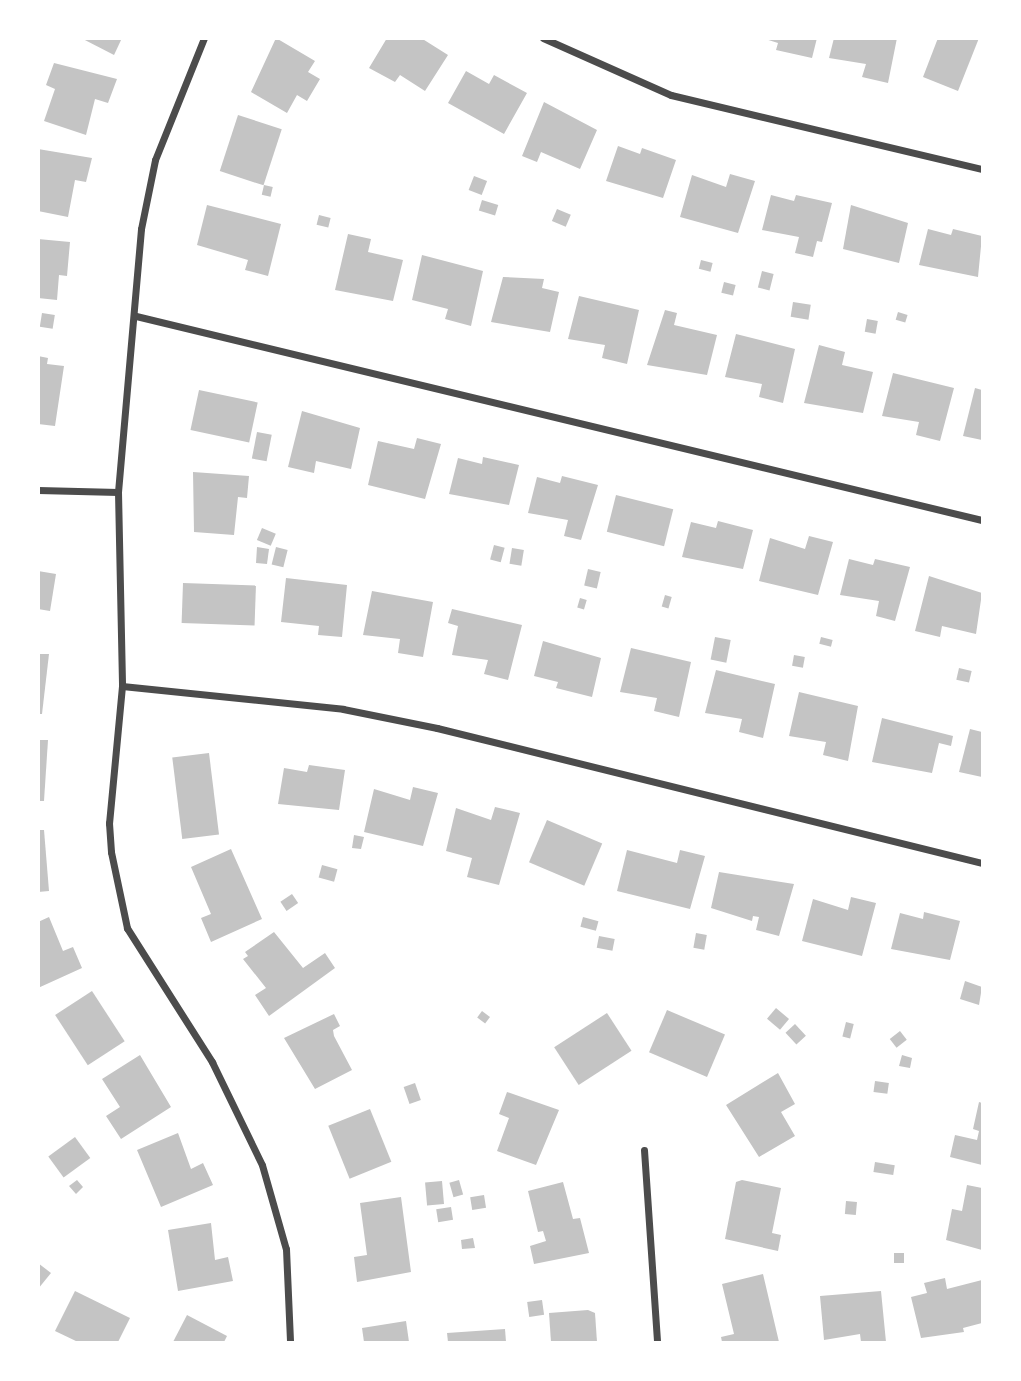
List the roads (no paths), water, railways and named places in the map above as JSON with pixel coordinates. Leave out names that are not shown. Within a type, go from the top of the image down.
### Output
[{"type":"street","points":[[204,38],[155,160],[141,229],[136,316],[118,492],[122,686],[109,823],[119,902],[141,955],[199,1039],[262,1166],[286,1249],[290,1342]]},
{"type":"street","points":[[543,38],[671,95],[982,169]]},
{"type":"street","points":[[136,316],[982,520]]},
{"type":"street","points":[[38,490],[118,492]]},
{"type":"street","points":[[122,686],[343,709],[437,728],[982,863]]},
{"type":"street","points":[[644,1150],[657,1342]]}]
